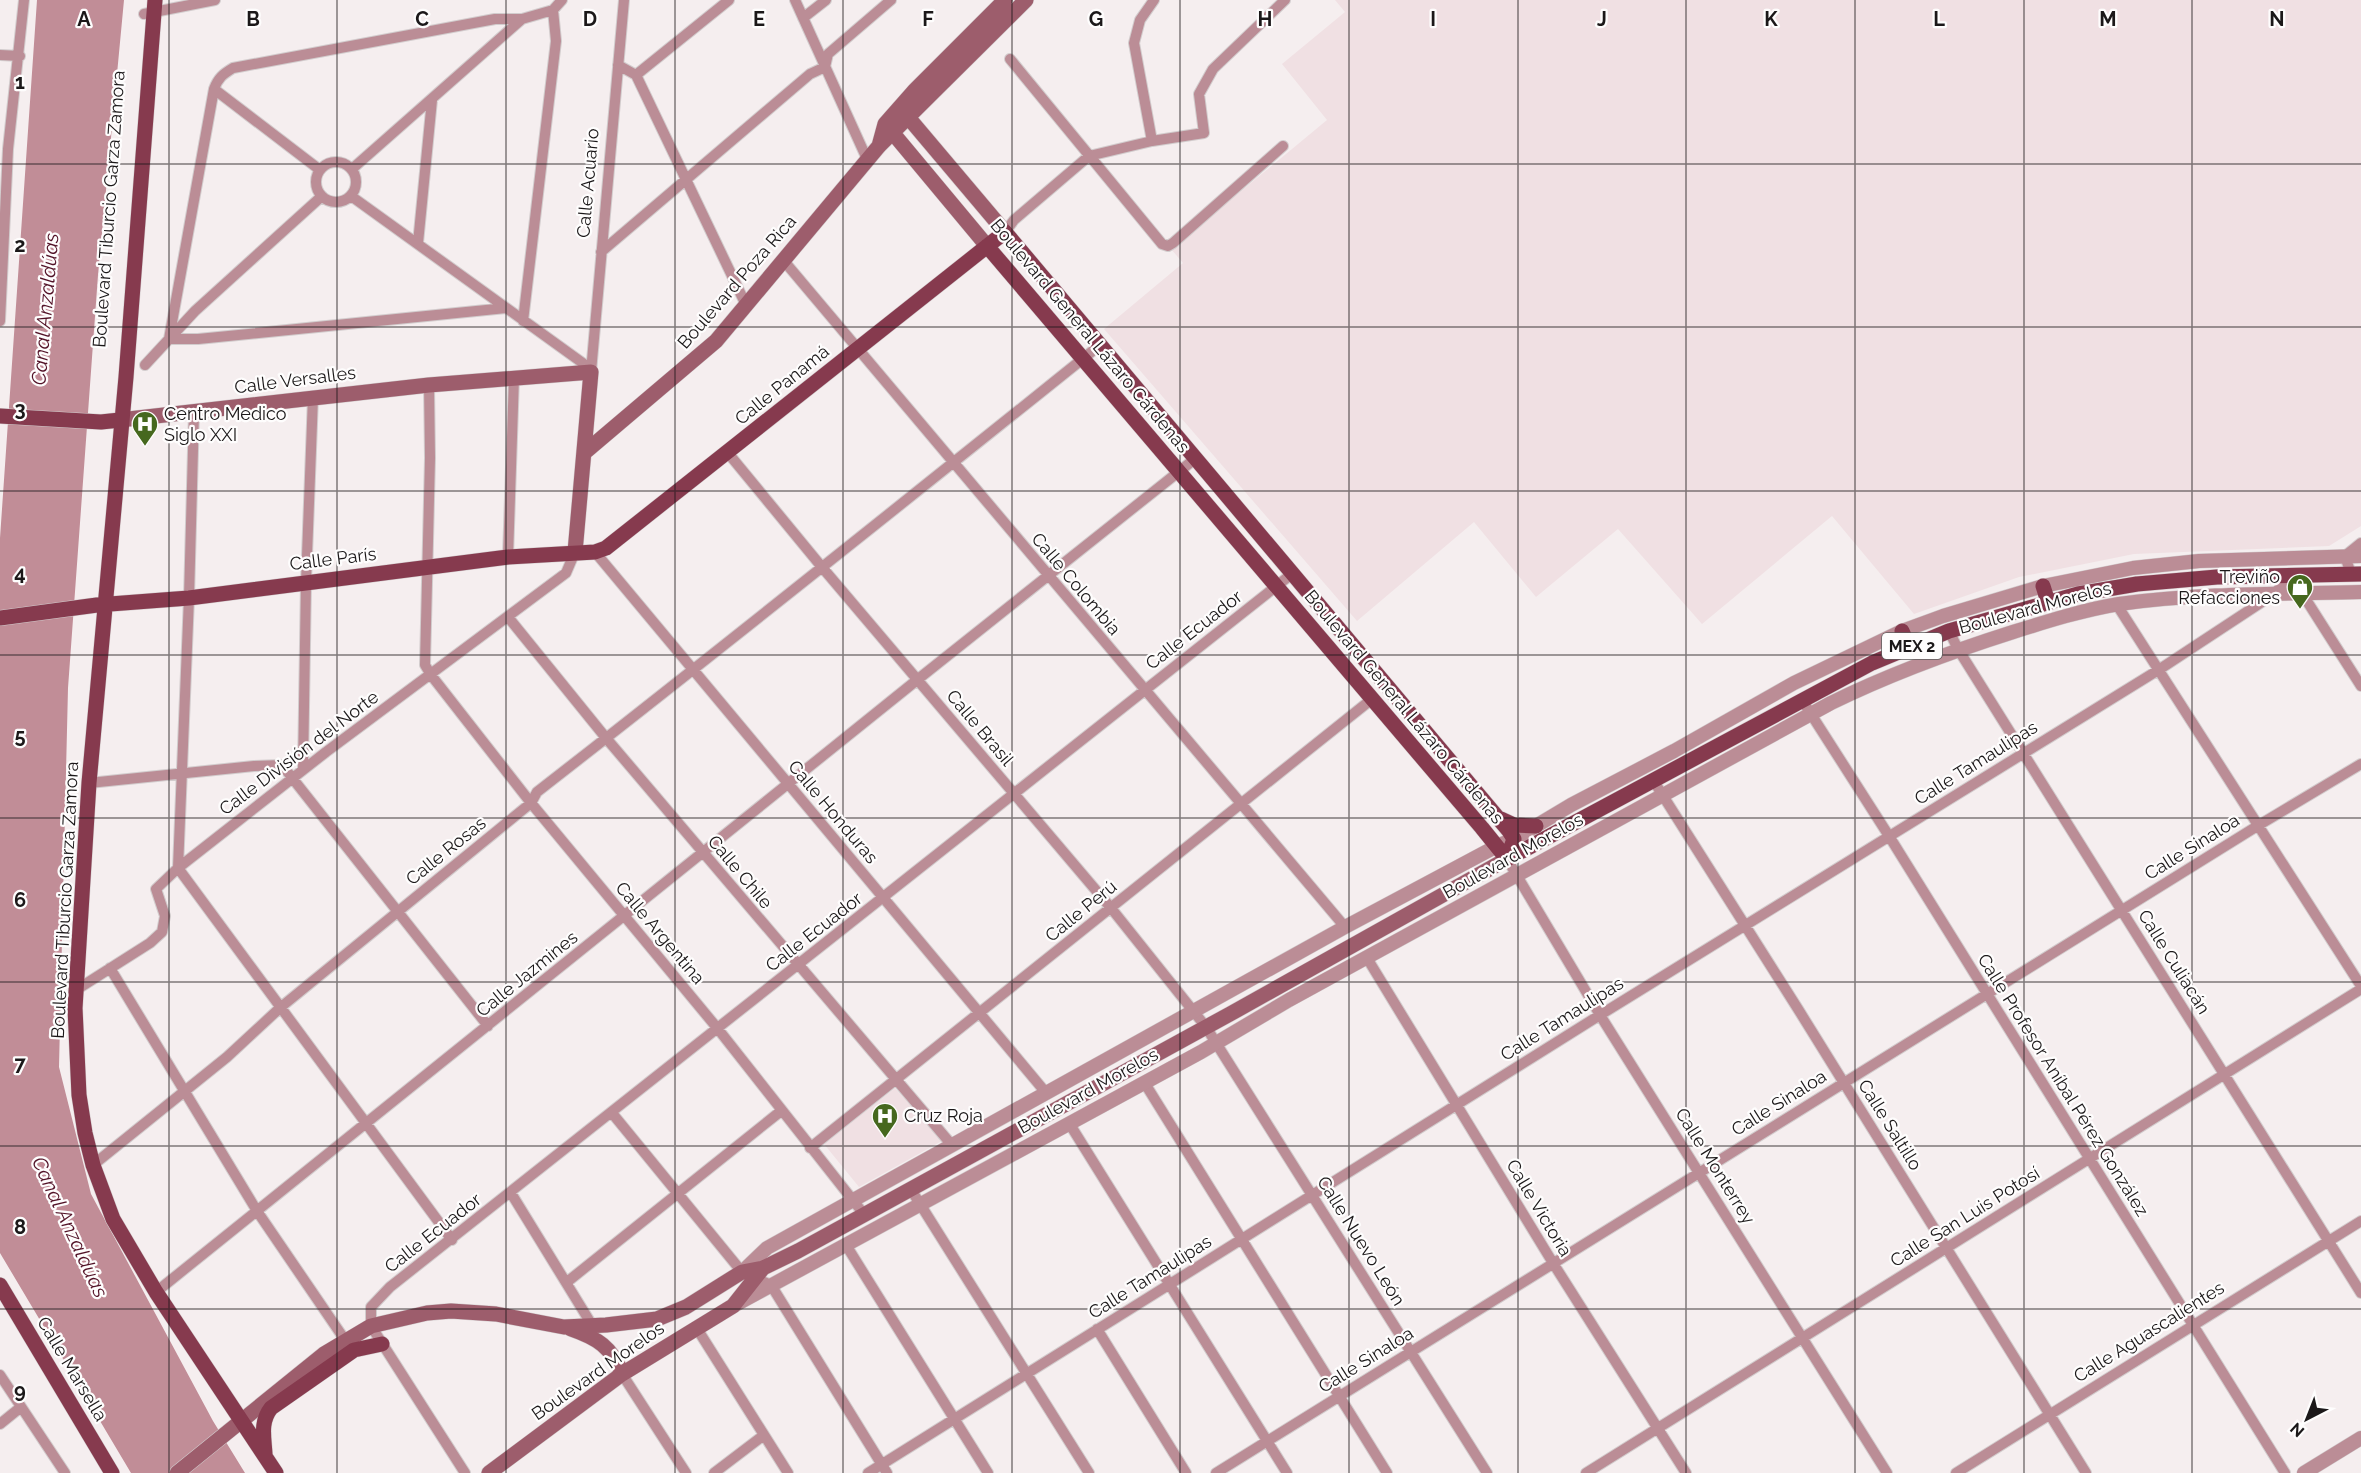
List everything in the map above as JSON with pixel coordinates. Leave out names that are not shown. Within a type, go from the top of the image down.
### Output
[{"type":"main road","name":"Boulevard Poza Rica","points":[[904,112],[1026,0]]},
{"type":"main road","name":"Boulevard Poza Rica","points":[[584,453],[717,341],[879,146],[889,128],[997,3]]},
{"type":"main road","name":"Boulevard Tiburcio Garza Zamora","points":[[111,421],[126,377],[150,63],[149,7]]},
{"type":"main road","name":"Boulevard Tiburcio Garza Zamora","points":[[149,7],[111,421],[76,990],[79,1095],[93,1165],[112,1219],[156,1292],[276,1473]]},
{"type":"main road","points":[[904,112],[1005,232]]},
{"type":"main road","name":"Boulevard General Lázaro Cárdenas","points":[[889,128],[1507,859]]},
{"type":"main road","name":"Boulevard General Lázaro Cárdenas","points":[[1005,232],[1499,819],[1514,839],[1507,859]]},
{"type":"main road","name":"Calle Panamá","points":[[575,552],[595,552],[606,549],[616,542],[1005,232]]},
{"type":"main road","name":"Calle Versalles","points":[[2,416],[111,421],[313,397],[591,370]]},
{"type":"main road","name":"Calle Acuario","points":[[575,552],[591,370]]},
{"type":"main road","name":"Calle París","points":[[0,618],[101,605],[189,598],[508,557],[575,552]]},
{"type":"main road","name":"Boulevard Morelos","points":[[177,1473],[324,1354],[371,1326],[427,1313],[451,1311],[496,1314],[564,1327],[630,1323],[670,1314],[753,1273],[910,1188],[1653,780],[1872,663],[1909,647],[1949,631],[2048,602],[2136,584],[2217,577],[2356,574]]},
{"type":"main road","points":[[2043,586],[2048,602]]},
{"type":"main road","points":[[1902,632],[1909,647]]},
{"type":"main road","points":[[1374,701],[1385,705],[1408,727],[1412,728],[1419,723]]},
{"type":"main road","points":[[1674,751],[1681,765]]},
{"type":"main road","points":[[1499,819],[1514,825],[1536,826]]},
{"type":"main road","name":"Boulevard Morelos","points":[[489,1473],[622,1374],[733,1306],[753,1273]]},
{"type":"main road","name":"Calle Marsella","points":[[0,1285],[112,1473]]},
{"type":"main road","points":[[564,1327],[588,1335],[604,1344],[614,1356],[622,1374]]},
{"type":"main road","points":[[266,1457],[263,1426],[265,1416],[271,1408],[354,1350],[382,1344]]},
{"type":"street","points":[[0,321],[8,149],[20,56],[24,0]]},
{"type":"street","points":[[149,7],[215,0]]},
{"type":"street","points":[[169,339],[214,89],[218,79],[233,68],[495,19],[522,19],[553,10],[562,0]]},
{"type":"street","name":"Calle Acuario","points":[[591,370],[624,0]]},
{"type":"street","points":[[636,75],[729,0]]},
{"type":"street","points":[[795,0],[867,159]]},
{"type":"street","points":[[803,18],[826,0]]},
{"type":"street","points":[[825,67],[828,54],[891,0]]},
{"type":"street","points":[[1152,141],[1134,43],[1140,20],[1154,0]]},
{"type":"street","points":[[1005,232],[1014,220],[1089,156],[1152,141],[1204,133],[1199,94],[1213,69],[1285,0]]},
{"type":"street","points":[[523,321],[555,41],[553,10]]},
{"type":"street","points":[[352,168],[522,19]]},
{"type":"street","points":[[0,54],[20,56]]},
{"type":"street","points":[[1010,60],[1162,244],[1168,246],[1283,146]]},
{"type":"street","points":[[618,65],[636,75],[746,305]]},
{"type":"street","points":[[601,252],[810,74],[825,67]]},
{"type":"street","points":[[214,89],[320,170]]},
{"type":"street","points":[[418,243],[432,100]]},
{"type":"street","points":[[336,161],[352,168],[356,183],[351,196],[344,201],[336,202],[322,196],[317,188],[316,178],[320,170],[336,161]]},
{"type":"street","points":[[145,365],[195,311],[322,196]]},
{"type":"street","points":[[351,196],[591,370]]},
{"type":"street","name":"Calle Colombia","points":[[784,261],[1345,927]]},
{"type":"street","points":[[169,339],[198,339],[506,308]]},
{"type":"street","name":"Calle Rosas","points":[[93,1165],[227,1057],[281,1007],[531,803],[537,792],[1100,345]]},
{"type":"street","points":[[508,557],[514,377]]},
{"type":"street","points":[[429,385],[430,458],[425,665],[431,675]]},
{"type":"street","points":[[303,769],[306,582],[313,397]]},
{"type":"street","points":[[194,412],[178,868],[452,1240]]},
{"type":"street","name":"Calle Brasil","points":[[728,453],[1111,908],[1206,1027]]},
{"type":"street","name":"Calle Jazmines","points":[[156,1292],[1196,458]]},
{"type":"street","points":[[2356,574],[2345,556],[2361,543]]},
{"type":"street","name":"Calle División del Norte","points":[[76,990],[162,932],[165,916],[156,889],[178,868],[303,769],[566,573],[575,552]]},
{"type":"street","name":"Calle Honduras","points":[[595,552],[1047,1094]]},
{"type":"street","name":"Boulevard Morelos","points":[[753,1273],[767,1248],[951,1144],[1047,1094],[1193,1010],[1345,927],[1514,839],[1571,805],[1674,751],[1794,683],[1902,632],[1943,616],[2043,586],[2133,568],[2188,562],[2361,556]]},
{"type":"street","name":"Calle Ecuador","points":[[371,1326],[371,1307],[390,1287],[1293,573]]},
{"type":"street","points":[[2291,576],[2361,686]]},
{"type":"street","name":"Calle Tamaulipas","points":[[868,1473],[884,1469],[954,1419],[1097,1329],[2160,669],[2274,594],[2291,576]]},
{"type":"street","name":"Boulevard Morelos","points":[[733,1306],[1876,681],[1958,650],[2060,618],[2117,605],[2211,596],[2361,592]]},
{"type":"street","points":[[2117,605],[2160,669],[2361,988]]},
{"type":"street","name":"Calle Chile","points":[[508,617],[606,738],[951,1144]]},
{"type":"street","name":"Calle Culiacán","points":[[1949,631],[1958,650],[2361,1293]]},
{"type":"street","name":"Calle Argentina","points":[[431,675],[531,803],[718,1029],[863,1213]]},
{"type":"street","name":"Calle Profesor Aníbal Pérez González","points":[[1802,700],[2285,1473]]},
{"type":"street","name":"Calle Perú","points":[[810,1148],[1241,804],[1374,701]]},
{"type":"street","points":[[89,783],[271,764],[282,765],[489,1026]]},
{"type":"street","name":"Calle Sinaloa","points":[[1216,1473],[1986,994],[2361,764]]},
{"type":"street","name":"Calle Saltillo","points":[[1653,780],[2086,1473]]},
{"type":"street","name":"Calle Monterrey","points":[[1507,859],[1600,1015],[1887,1473]]},
{"type":"street","name":"Calle Victoria","points":[[1367,958],[1553,1263],[1686,1473]]},
{"type":"street","points":[[110,968],[257,1211],[345,1341]]},
{"type":"street","name":"Calle San Luis Potosí","points":[[1587,1473],[2361,988]]},
{"type":"street","name":"Calle Nuevo León","points":[[1206,1027],[1487,1473]]},
{"type":"street","points":[[1144,1082],[1387,1473]]},
{"type":"street","points":[[567,1282],[781,1111]]},
{"type":"street","points":[[612,1113],[678,1194],[753,1273],[771,1285],[884,1469]]},
{"type":"street","points":[[1069,1123],[1287,1473]]},
{"type":"street","points":[[910,1188],[1089,1473]]},
{"type":"street","points":[[511,1193],[592,1325]]},
{"type":"street","name":"Calle Aguascalientes","points":[[1956,1473],[2361,1221]]},
{"type":"street","points":[[846,1245],[988,1473]]},
{"type":"street","points":[[371,1326],[465,1473]]},
{"type":"street","points":[[696,1327],[788,1473]]},
{"type":"street","points":[[1097,1329],[1186,1473]]},
{"type":"street","points":[[0,1374],[65,1473]]},
{"type":"street","points":[[622,1374],[686,1473]]},
{"type":"street","points":[[0,1424],[21,1407]]},
{"type":"street","points":[[714,1473],[764,1435]]},
{"type":"street","points":[[2304,1473],[2361,1438]]},
{"type":"shaded area","points":[[1335,0],[2361,0],[2361,526],[2329,546],[2134,554],[2019,577],[1914,614],[1832,516],[1702,624],[1618,529],[1536,597],[1474,522],[1357,621],[1104,329],[1183,263],[1171,249],[1327,120],[1282,64],[1345,12]]},
{"type":"shaded area","name":"Cruz Roja","points":[[895,1088],[942,1141],[859,1187],[824,1144]]},
{"type":"water","name":"Canal Anzaldúas","points":[[37,0],[124,0],[98,275],[68,688],[59,1067],[91,1194],[213,1421],[245,1473],[131,1473],[0,1253],[0,538]]},
{"type":"place","name":"Centro Medico Siglo XXI","points":[[145,447]]},
{"type":"place","name":"Treviño Refacciones","points":[[2300,610]]},
{"type":"place","name":"Cruz Roja","points":[[885,1139]]}]
